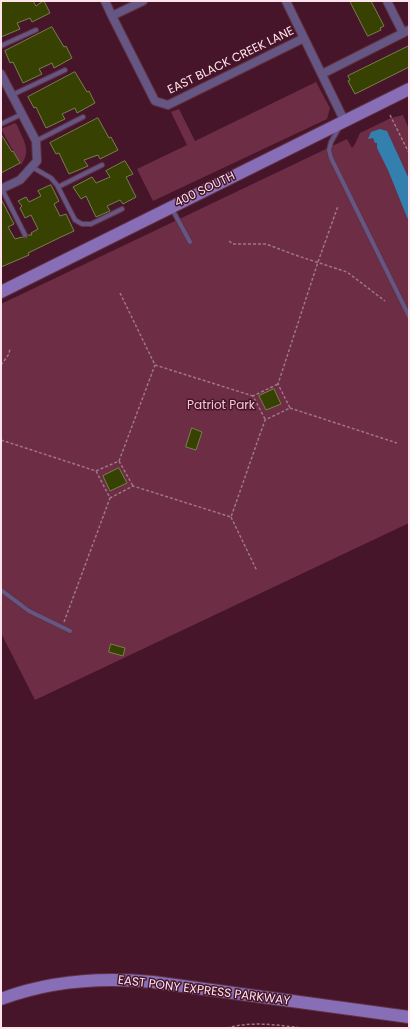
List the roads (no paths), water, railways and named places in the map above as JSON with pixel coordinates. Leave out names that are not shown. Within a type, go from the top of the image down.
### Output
[{"type":"street","points":[[105,1],[112,16],[143,1]]},
{"type":"street","points":[[286,1],[344,120]]},
{"type":"street","points":[[322,74],[406,32],[387,1]]},
{"type":"street","name":"EAST BLACK CREEK LANE","points":[[112,16],[156,101],[168,105],[304,38]]},
{"type":"street","points":[[1,74],[36,141],[34,164],[20,180],[2,189]]},
{"type":"street","name":"400 SOUTH","points":[[1,292],[344,120],[409,89]]},
{"type":"street","name":"EAST PONY EXPRESS PARKWAY","points":[[1,999],[34,989],[66,983],[121,980],[152,982],[409,1017]]},
{"type":"lane","points":[[1,46],[36,30]]},
{"type":"lane","points":[[12,95],[65,70]]},
{"type":"lane","points":[[1,124],[22,114]]},
{"type":"lane","points":[[36,141],[83,118]]},
{"type":"lane","points":[[344,120],[331,142],[329,150],[337,170],[409,316]]},
{"type":"lane","points":[[34,164],[51,178],[58,187],[75,220],[82,224],[91,224],[122,209]]},
{"type":"lane","points":[[58,187],[102,165]]},
{"type":"lane","points":[[2,189],[25,235]]},
{"type":"lane","points":[[171,207],[190,242]]},
{"type":"lane","points":[[1,590],[28,611],[70,631]]},
{"type":"water","points":[[380,129],[387,131],[409,179],[409,222],[388,170],[377,148],[377,143],[375,143],[373,138],[368,139],[371,132]]},
{"type":"park label","name":"Patriot Park","points":[[221,406]]}]
